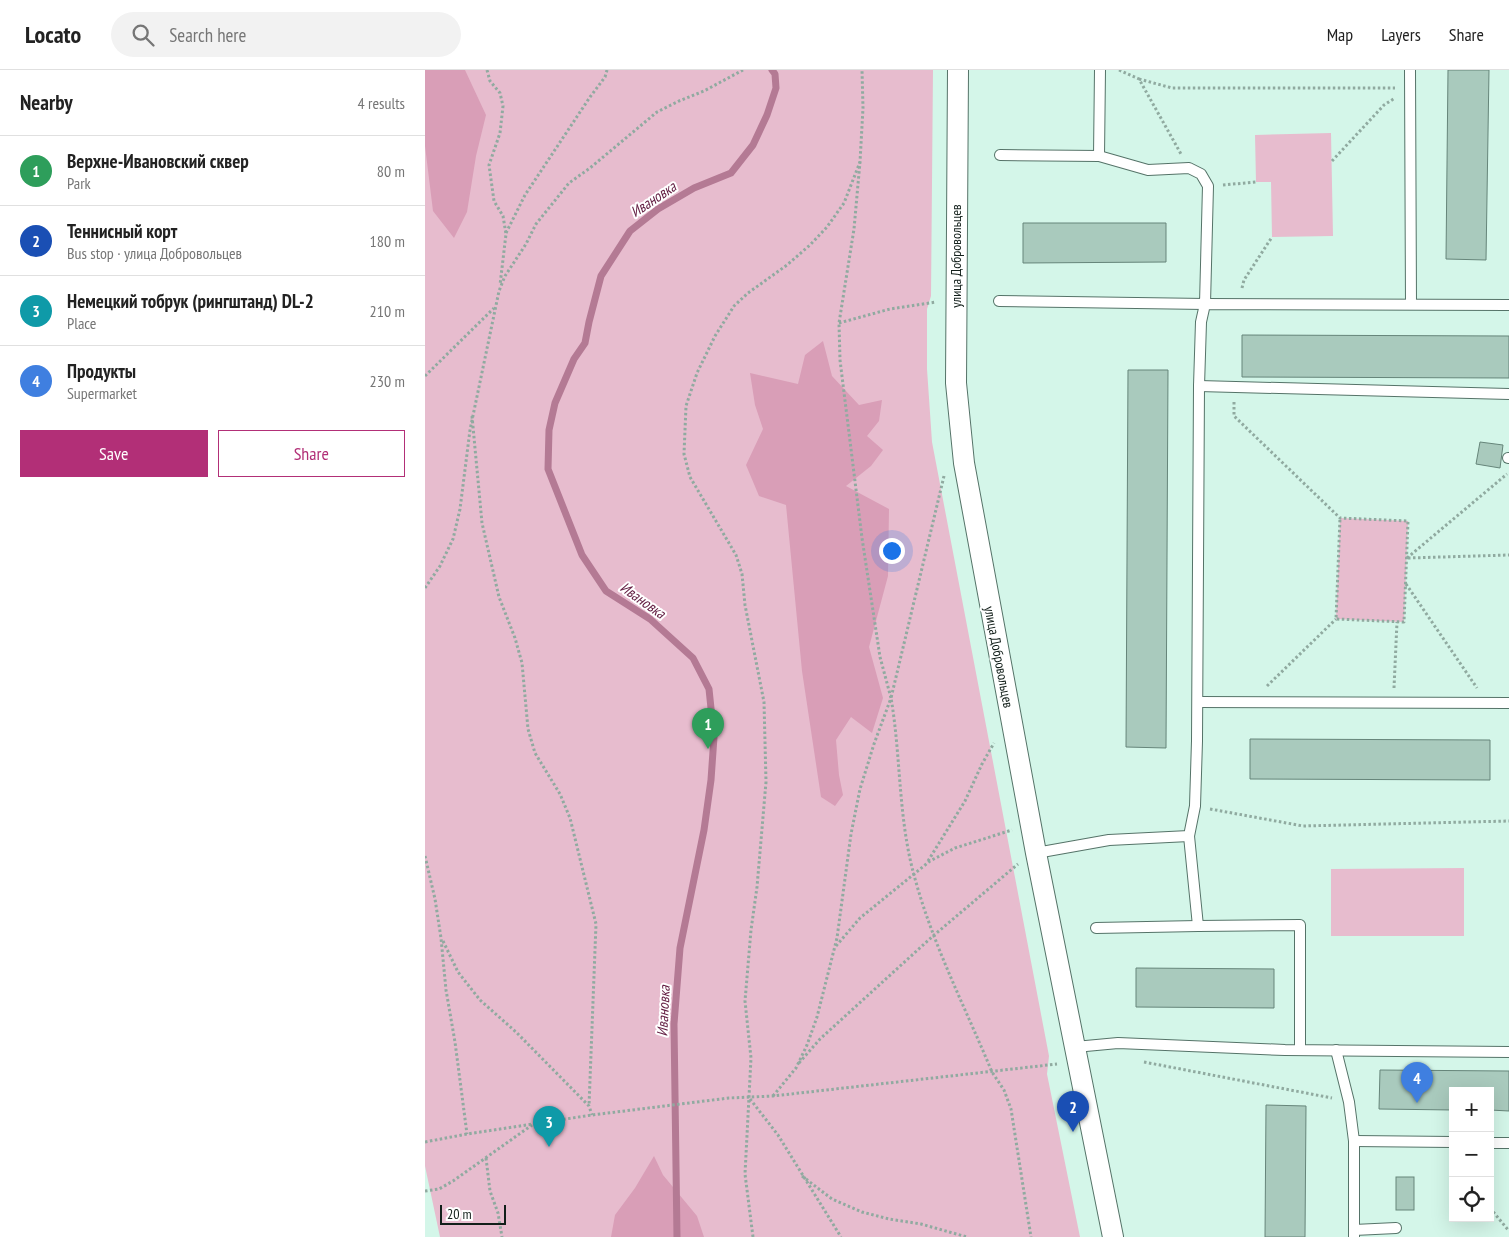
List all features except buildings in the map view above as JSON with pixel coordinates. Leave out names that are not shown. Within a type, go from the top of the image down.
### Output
[{"type":"street","name":"улица Добровольцев","points":[[958,70],[957,392],[964,463],[1028,858],[1075,1047],[1113,1237]]},
{"type":"lane","points":[[1099,156],[1101,70]]},
{"type":"lane","points":[[1410,70],[1411,304]]},
{"type":"lane","points":[[1000,155],[1099,156],[1148,170],[1189,168],[1201,174],[1207,186],[1205,304],[1201,322],[1199,386],[1198,702],[1195,806],[1189,836],[1198,926]]},
{"type":"lane","points":[[999,301],[1509,305]]},
{"type":"lane","points":[[1199,386],[1509,394]]},
{"type":"lane","points":[[1198,702],[1509,703]]},
{"type":"lane","points":[[1028,858],[1109,840],[1189,836]]},
{"type":"lane","points":[[1096,928],[1300,925],[1299,1050]]},
{"type":"lane","points":[[1075,1047],[1118,1043],[1299,1050],[1509,1052]]},
{"type":"lane","points":[[1336,1050],[1349,1102],[1354,1141],[1353,1233],[1396,1228]]},
{"type":"lane","points":[[1354,1141],[1449,1142]]},
{"type":"lane","points":[[1494,1142],[1509,1143]]},
{"type":"path","points":[[425,588],[440,566],[453,539],[460,509],[472,416],[499,291],[506,234],[503,216],[494,201],[489,165],[500,133],[503,106],[501,93],[490,81],[487,70]]},
{"type":"path","points":[[506,234],[525,195],[605,77],[607,70]]},
{"type":"path","points":[[499,291],[505,276],[526,244],[536,224],[569,183],[657,112],[704,91],[743,70]]},
{"type":"path","points":[[862,70],[861,162],[854,229],[839,323],[840,360],[879,657],[891,698],[896,726],[903,810],[913,874],[933,936],[992,1072],[1004,1090],[1011,1109],[1031,1237]]},
{"type":"path","points":[[1119,70],[1172,88],[1398,88]]},
{"type":"path","points":[[1139,78],[1176,144]]},
{"type":"path","points":[[1331,161],[1385,105],[1399,95]]},
{"type":"path","points":[[753,1237],[745,1174],[751,1058],[745,1001],[766,782],[764,702],[745,605],[742,574],[736,555],[690,477],[684,454],[686,406],[697,373],[715,336],[735,306],[748,292],[793,260],[827,227],[844,203],[861,162]]},
{"type":"path","points":[[1230,184],[1256,182]]},
{"type":"path","points":[[1244,280],[1272,237]]},
{"type":"path","points":[[839,323],[890,309],[938,301]]},
{"type":"path","points":[[425,376],[495,308]]},
{"type":"path","points":[[1234,387],[1234,416],[1340,518],[1408,521],[1405,622],[1336,619]]},
{"type":"path","points":[[472,416],[482,523],[499,597],[522,663],[528,729],[535,753],[561,794],[570,818],[596,924],[589,1106],[591,1115]]},
{"type":"path","points":[[796,1068],[807,1046],[817,1017],[835,947],[851,834],[861,789],[874,744],[891,698],[945,470]]},
{"type":"path","points":[[1407,558],[1509,472]]},
{"type":"path","points":[[1251,702],[1336,619],[1340,518]]},
{"type":"path","points":[[1407,558],[1509,555]]},
{"type":"path","points":[[1406,584],[1487,703]]},
{"type":"path","points":[[1393,703],[1397,622]]},
{"type":"path","points":[[926,864],[965,801],[985,756],[997,739]]},
{"type":"path","points":[[1195,806],[1303,826],[1509,821]]},
{"type":"path","points":[[835,947],[861,918],[926,864],[955,848],[1013,829]]},
{"type":"path","points":[[425,856],[435,899],[441,938],[446,990],[467,1134]]},
{"type":"path","points":[[773,1096],[820,1039],[933,936],[1028,858]]},
{"type":"path","points":[[441,938],[459,972],[480,1000],[516,1032],[589,1106]]},
{"type":"path","points":[[1140,1061],[1349,1102]]},
{"type":"path","points":[[425,1142],[591,1115],[729,1098],[773,1096],[1059,1064]]},
{"type":"path","points":[[750,1098],[778,1135],[841,1237]]},
{"type":"path","points":[[425,1192],[439,1189],[453,1182],[535,1124]]},
{"type":"path","points":[[485,1158],[490,1191],[498,1213],[502,1237]]},
{"type":"path","points":[[802,1176],[832,1199],[862,1212],[921,1224],[967,1237]]},
{"type":"path","points":[[1494,1213],[1509,1231]]},
{"type":"shaded area","points":[[425,70],[933,70],[931,296],[927,309],[927,369],[932,442],[1049,1056],[1047,1074],[1080,1237],[440,1237],[425,1166]]},
{"type":"shaded area","points":[[425,70],[465,70],[486,115],[476,156],[467,212],[454,238],[433,211],[425,146]]},
{"type":"shaded area","points":[[1331,133],[1333,236],[1272,237],[1271,182],[1256,182],[1255,135]]},
{"type":"shaded area","points":[[823,341],[832,376],[859,405],[882,400],[879,421],[867,436],[883,450],[871,466],[846,486],[889,509],[888,576],[869,647],[883,698],[872,733],[851,717],[836,740],[843,795],[835,806],[821,797],[802,671],[786,505],[759,496],[746,465],[763,429],[755,405],[750,373],[798,384],[805,355]]},
{"type":"shaded area","points":[[1340,518],[1408,521],[1404,622],[1336,619]]},
{"type":"shaded area","points":[[1464,868],[1464,936],[1331,936],[1331,869]]},
{"type":"shaded area","points":[[654,1156],[663,1175],[697,1216],[704,1237],[611,1237],[615,1215],[635,1188]]},
{"type":"waterway","name":"Ивановка","points":[[677,1237],[674,1024],[680,948],[704,830],[711,780],[714,737],[709,689],[693,658],[650,619],[606,591],[582,555],[548,469],[549,430],[555,403],[574,359],[585,343],[601,276],[630,231],[658,209],[694,188],[731,173],[753,145],[767,115],[776,88],[775,74],[772,70]]},
{"type":"place","name":"Верхне-Ивановский сквер","points":[[708,749]]},
{"type":"place","name":"Продукты","points":[[1417,1103]]},
{"type":"place","name":"Теннисный корт","points":[[1073,1132]]},
{"type":"place","name":"Немецкий тобрук (рингштанд) DL-2","points":[[549,1147]]}]
